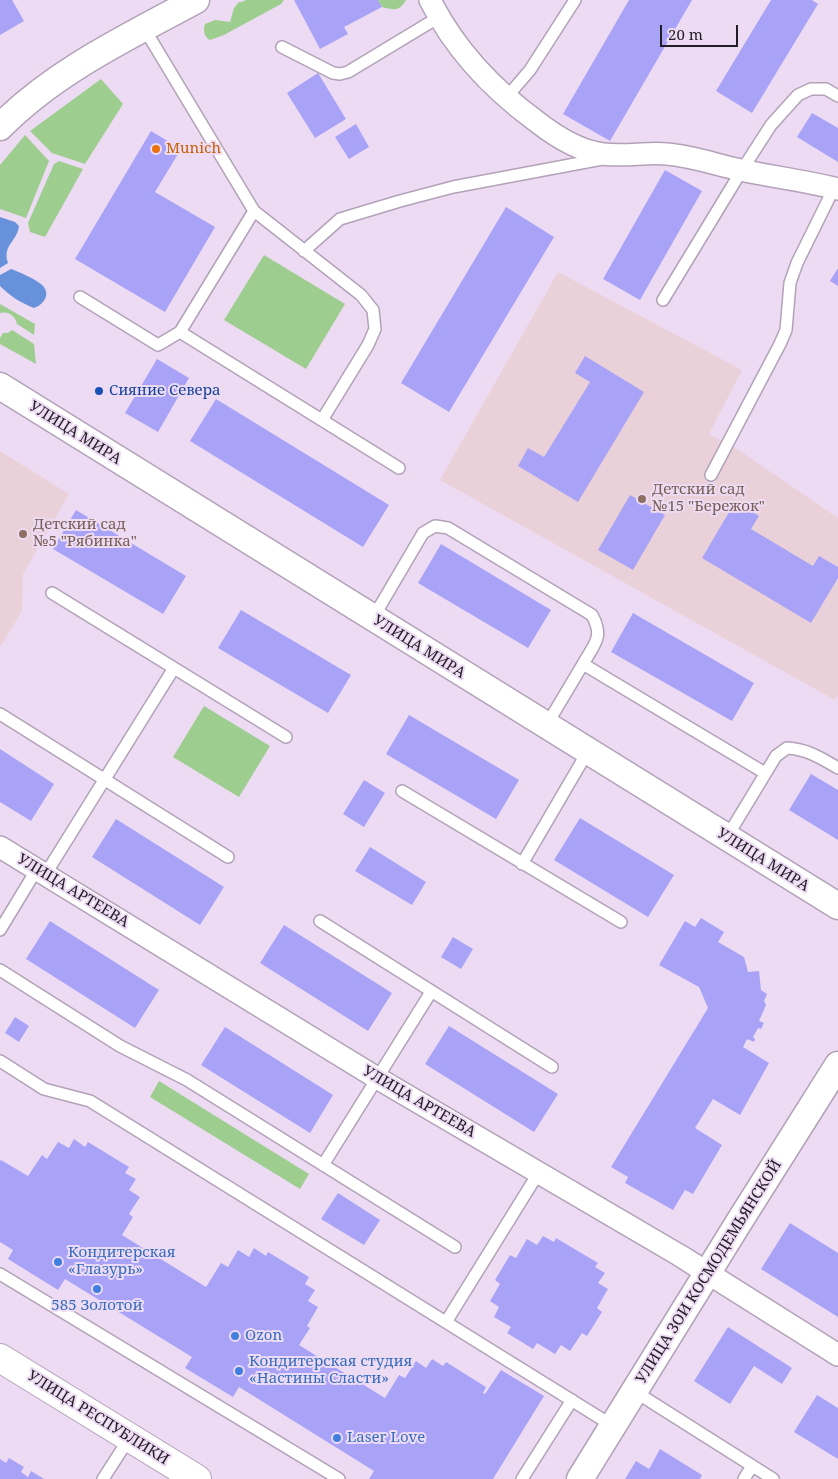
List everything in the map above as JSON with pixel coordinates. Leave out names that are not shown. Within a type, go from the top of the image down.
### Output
[{"type":"main road","name":"УЛИЦА РЕСПУБЛИКИ","points":[[0,1358],[197,1479]]},
{"type":"street","points":[[0,126],[16,110],[55,80],[95,55],[196,0]]},
{"type":"street","points":[[434,8],[452,38],[472,65],[506,98],[548,130],[570,143],[603,154],[669,154],[836,188]]},
{"type":"street","name":"УЛИЦА МИРА","points":[[0,386],[838,906]]},
{"type":"street","name":"УЛИЦА АРТЕЕВА","points":[[0,847],[377,1078],[707,1273],[838,1355]]},
{"type":"street","name":"УЛИЦА ЗОИ КОСМОДЕМЬЯНСКОЙ","points":[[580,1479],[838,1066]]},
{"type":"lane","points":[[506,98],[530,70],[575,0]]},
{"type":"lane","points":[[282,48],[333,73],[348,72],[434,8]]},
{"type":"lane","points":[[144,28],[254,211],[361,295],[373,310],[375,329],[368,345],[322,420]]},
{"type":"lane","points":[[663,300],[771,125],[798,95],[812,89],[826,89],[838,96]]},
{"type":"lane","points":[[304,251],[340,219],[453,187],[623,155]]},
{"type":"lane","points":[[711,475],[780,344],[786,330],[790,283],[797,263],[836,188]]},
{"type":"lane","points":[[80,297],[158,345],[180,332],[254,211]]},
{"type":"lane","points":[[180,332],[399,468]]},
{"type":"lane","points":[[373,618],[423,533],[435,526],[448,528],[592,615],[599,627],[597,640],[546,726]]},
{"type":"lane","points":[[52,592],[286,737]]},
{"type":"lane","points":[[583,664],[766,773]]},
{"type":"lane","points":[[2,924],[105,780],[174,668]]},
{"type":"lane","points":[[0,714],[228,857]]},
{"type":"lane","points":[[727,837],[776,756],[787,748],[800,749],[814,754],[838,768]]},
{"type":"lane","points":[[522,864],[588,751]]},
{"type":"lane","points":[[402,790],[621,922]]},
{"type":"lane","points":[[320,921],[552,1067]]},
{"type":"lane","points":[[0,970],[120,1046],[188,1080],[455,1247]]},
{"type":"lane","points":[[323,1165],[431,992]]},
{"type":"lane","points":[[2,1067],[44,1089],[90,1101],[613,1426]]},
{"type":"lane","points":[[446,1322],[539,1172]]},
{"type":"lane","points":[[0,1274],[339,1479]]},
{"type":"lane","points":[[634,1391],[773,1479]]},
{"type":"lane","points":[[522,1479],[572,1400]]},
{"type":"lane","points":[[103,1479],[130,1437]]},
{"type":"lane","points":[[744,1479],[752,1466]]},
{"type":"shaded area","name":"Детский сад №15 \"Бережок\"","points":[[558,272],[742,370],[709,434],[740,451],[838,518],[838,695],[835,700],[440,480]]},
{"type":"shaded area","name":"Детский сад №5 \"Рябинка\"","points":[[0,451],[69,494],[23,574],[22,611],[0,647]]},
{"type":"green space","points":[[246,0],[284,0],[281,4],[224,35],[210,40],[206,37],[204,33],[205,24],[215,20],[230,22],[234,8],[239,2]]},
{"type":"green space","points":[[378,0],[406,0],[401,7],[393,9],[382,7]]},
{"type":"green space","points":[[101,79],[123,104],[85,164],[52,153],[30,131]]},
{"type":"green space","points":[[25,135],[49,161],[26,218],[0,209],[0,165]]},
{"type":"green space","points":[[59,161],[83,169],[45,237],[30,232],[28,223],[54,164]]},
{"type":"green space","points":[[264,255],[345,304],[306,369],[224,320]]},
{"type":"green space","points":[[0,304],[35,324],[34,335],[17,324],[11,315],[0,313]]},
{"type":"green space","points":[[12,330],[34,344],[36,364],[0,344],[0,338],[3,333],[8,333]]},
{"type":"green space","points":[[204,706],[270,746],[239,797],[173,757]]},
{"type":"green space","points":[[159,1081],[309,1174],[300,1189],[150,1097]]},
{"type":"water","points":[[0,217],[15,222],[19,226],[16,236],[8,248],[8,263],[0,268]]},
{"type":"water","points":[[11,269],[43,286],[46,296],[40,305],[34,308],[29,306],[0,286],[0,275]]},
{"type":"building","points":[[0,0],[12,0],[24,21],[0,35]]},
{"type":"building","points":[[294,0],[378,0],[382,7],[344,27],[348,34],[320,49]]},
{"type":"building","points":[[629,0],[692,0],[610,141],[563,114]]},
{"type":"building","points":[[771,0],[812,0],[818,4],[752,113],[716,91]]},
{"type":"building","points":[[318,73],[346,119],[315,138],[287,93]]},
{"type":"building","points":[[812,113],[838,128],[838,162],[797,137]]},
{"type":"building","points":[[356,124],[369,147],[349,159],[335,137]]},
{"type":"building","points":[[151,131],[181,149],[155,192],[215,227],[165,312],[75,259]]},
{"type":"building","points":[[665,170],[702,191],[640,300],[603,279]]},
{"type":"building","points":[[506,207],[554,237],[449,412],[401,383]]},
{"type":"building","points":[[838,268],[838,286],[830,281]]},
{"type":"building","points":[[585,356],[644,392],[578,502],[518,466],[528,448],[544,457],[590,382],[575,373]]},
{"type":"building","points":[[157,359],[189,378],[158,432],[125,413]]},
{"type":"building","points":[[216,399],[389,505],[363,547],[190,441]]},
{"type":"building","points":[[630,495],[665,515],[633,570],[598,550]]},
{"type":"building","points":[[735,502],[759,516],[751,529],[813,566],[819,556],[838,567],[838,578],[811,623],[702,558]]},
{"type":"building","points":[[76,510],[186,576],[163,614],[53,549]]},
{"type":"building","points":[[441,544],[551,610],[528,648],[418,583]]},
{"type":"building","points":[[241,610],[351,675],[328,713],[218,648]]},
{"type":"building","points":[[633,613],[754,683],[732,721],[611,652]]},
{"type":"building","points":[[409,715],[519,780],[496,819],[386,754]]},
{"type":"building","points":[[0,749],[54,784],[31,821],[0,802]]},
{"type":"building","points":[[811,774],[838,790],[838,840],[789,810]]},
{"type":"building","points":[[364,780],[385,793],[364,827],[343,814]]},
{"type":"building","points":[[580,818],[674,875],[648,917],[554,860]]},
{"type":"building","points":[[116,819],[224,887],[200,925],[92,857]]},
{"type":"building","points":[[370,847],[426,882],[412,905],[355,871]]},
{"type":"building","points":[[701,918],[724,932],[718,942],[744,957],[748,972],[759,971],[761,990],[767,994],[764,1001],[766,1005],[759,1021],[764,1023],[761,1029],[758,1028],[753,1037],[755,1039],[754,1042],[747,1039],[743,1047],[769,1063],[740,1115],[713,1099],[695,1128],[722,1145],[693,1194],[685,1190],[673,1210],[625,1183],[628,1177],[611,1167],[708,1008],[699,987],[659,965],[685,921],[695,927]]},
{"type":"building","points":[[50,921],[159,990],[135,1028],[26,959]]},
{"type":"building","points":[[284,925],[392,993],[368,1031],[260,963]]},
{"type":"building","points":[[453,937],[473,949],[461,969],[441,957]]},
{"type":"building","points":[[15,1017],[29,1026],[19,1042],[5,1033]]},
{"type":"building","points":[[449,1026],[558,1094],[534,1132],[425,1064]]},
{"type":"building","points":[[225,1027],[333,1095],[310,1133],[201,1065]]},
{"type":"building","points":[[74,1139],[85,1147],[88,1142],[129,1167],[125,1173],[136,1179],[129,1190],[140,1197],[129,1214],[133,1217],[122,1235],[206,1287],[221,1263],[228,1267],[238,1250],[249,1257],[254,1248],[266,1256],[268,1252],[309,1277],[305,1284],[315,1290],[308,1301],[318,1307],[307,1326],[310,1328],[299,1345],[385,1398],[399,1375],[405,1378],[416,1361],[426,1368],[432,1359],[443,1366],[446,1362],[486,1387],[483,1393],[485,1394],[501,1370],[544,1396],[493,1479],[369,1479],[374,1471],[239,1387],[233,1397],[185,1368],[192,1357],[65,1279],[58,1290],[8,1259],[13,1250],[0,1242],[0,1161],[28,1176],[42,1155],[47,1159],[58,1142],[69,1148]]},
{"type":"building","points":[[338,1193],[380,1220],[364,1245],[321,1219]]},
{"type":"building","points":[[790,1223],[838,1253],[838,1317],[761,1269]]},
{"type":"building","points":[[543,1236],[554,1242],[556,1238],[598,1263],[595,1267],[605,1273],[598,1283],[608,1289],[597,1308],[602,1312],[587,1336],[582,1333],[570,1351],[561,1345],[555,1354],[537,1343],[533,1349],[507,1333],[511,1327],[494,1317],[499,1307],[490,1301],[500,1284],[495,1280],[510,1255],[516,1258],[527,1239],[537,1245]]},
{"type":"building","points":[[728,1327],[792,1368],[782,1384],[754,1366],[730,1404],[694,1381]]},
{"type":"building","points":[[817,1395],[838,1408],[838,1459],[794,1432]]},
{"type":"building","points":[[660,1449],[702,1475],[700,1479],[625,1479],[636,1461],[649,1469]]},
{"type":"building","points":[[9,1458],[24,1467],[21,1472],[28,1477],[31,1471],[44,1479],[0,1479],[0,1459],[6,1463]]},
{"type":"place","name":"Munich","points":[[156,149]]},
{"type":"place","name":"Сияние Cевера","points":[[99,391]]},
{"type":"place","name":"Детский сад №15 \"Бережок\"","points":[[642,499]]},
{"type":"place","name":"Детский сад №5 \"Рябинка\"","points":[[23,534]]},
{"type":"place","name":"Кондитерская «Глазурь»","points":[[58,1262]]},
{"type":"place","name":"585 Золотой","points":[[97,1289]]},
{"type":"place","name":"Ozon","points":[[235,1336]]},
{"type":"place","name":"Кондитерская студия «Настины Сласти»","points":[[239,1371]]},
{"type":"place","name":"Laser Love","points":[[337,1438]]}]
